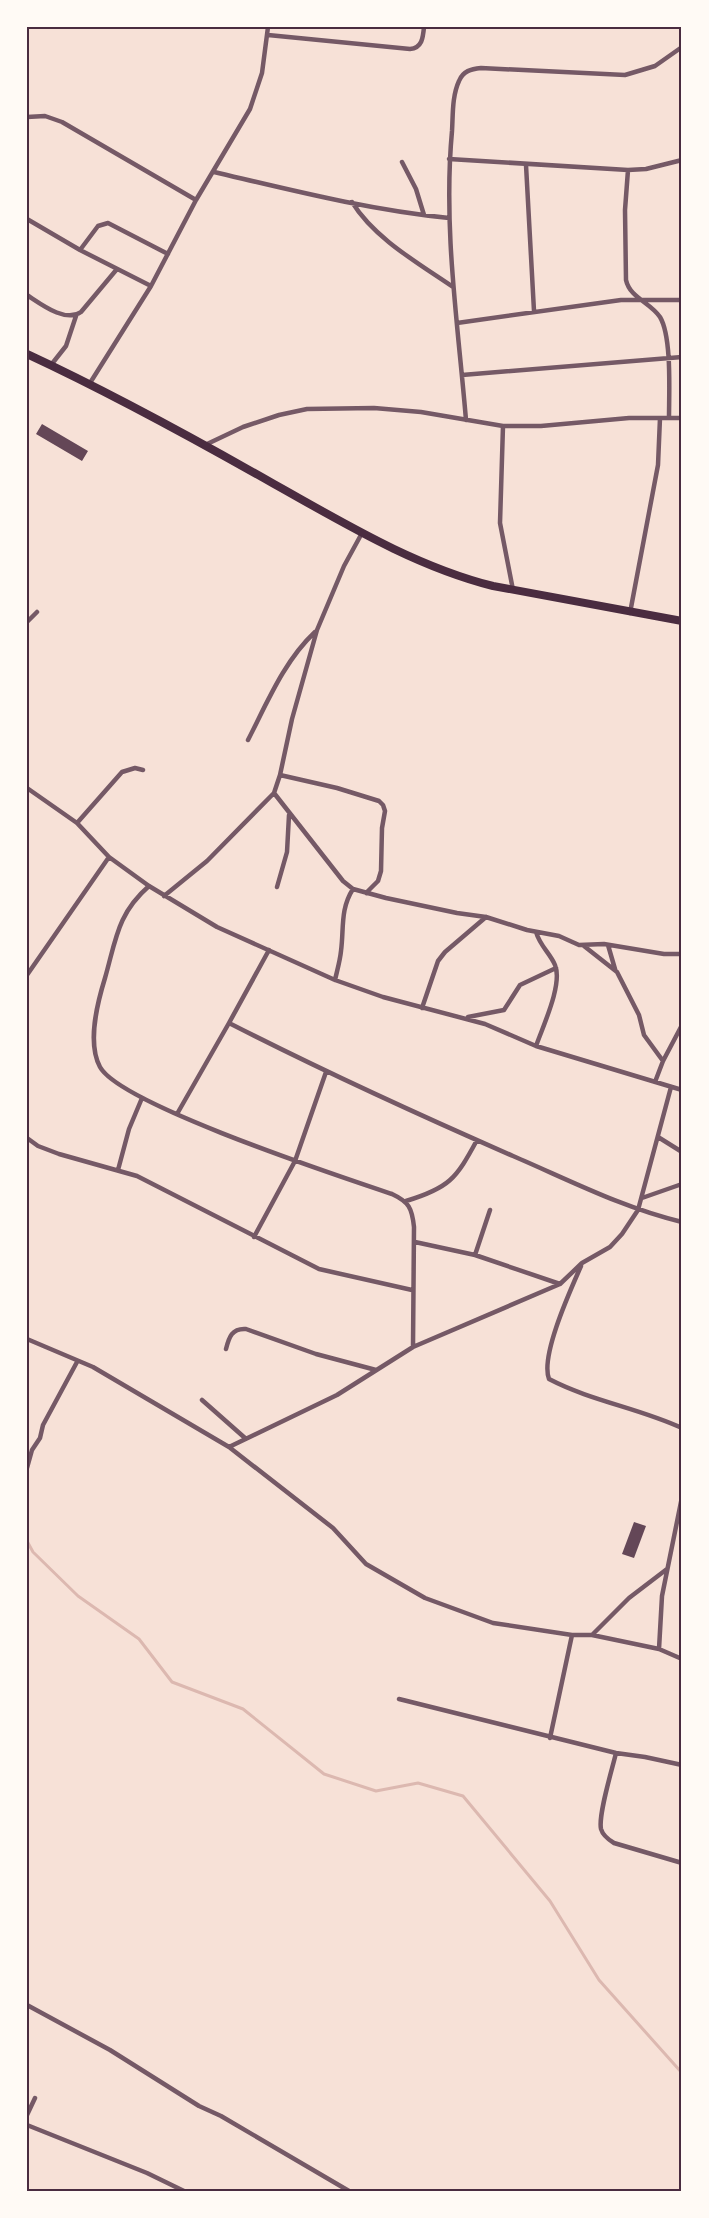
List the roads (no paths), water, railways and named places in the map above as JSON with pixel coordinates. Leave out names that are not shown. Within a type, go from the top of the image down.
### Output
[{"type":"highway","points":[[27,354],[90,383],[362,533],[440,569],[470,580],[513,590],[682,621]]},
{"type":"street","points":[[90,383],[151,286],[196,200],[250,109],[262,73],[268,27]]},
{"type":"street","points":[[268,35],[410,49],[420,45],[424,27]]},
{"type":"street","points":[[466,420],[453,287],[449,218],[449,159],[459,81],[466,71],[481,68],[625,75],[655,66],[682,47]]},
{"type":"street","points":[[27,117],[45,116],[62,122],[196,200]]},
{"type":"street","points":[[449,159],[628,170],[646,169],[682,160]]},
{"type":"street","points":[[402,162],[416,189],[424,215]]},
{"type":"street","points":[[526,165],[534,311]]},
{"type":"street","points":[[628,170],[625,210],[626,280],[629,290],[644,300],[663,323],[668,359],[669,418]]},
{"type":"street","points":[[213,172],[352,202],[449,218]]},
{"type":"street","points":[[352,202],[363,219],[386,240],[453,287]]},
{"type":"street","points":[[27,219],[80,250],[151,286]]},
{"type":"street","points":[[80,250],[98,226],[108,223],[168,254]]},
{"type":"street","points":[[51,365],[66,346],[76,316],[117,269]]},
{"type":"street","points":[[27,295],[65,316],[76,316]]},
{"type":"street","points":[[457,322],[621,300],[682,300]]},
{"type":"street","points":[[462,375],[682,357]]},
{"type":"street","points":[[205,445],[243,427],[279,415],[307,409],[374,408],[421,412],[503,426],[682,418]]},
{"type":"street","points":[[630,613],[658,465],[660,418]]},
{"type":"street","points":[[503,426],[500,523],[513,590]]},
{"type":"street","points":[[164,896],[207,861],[274,793],[317,630],[344,566],[362,533]]},
{"type":"street","points":[[27,622],[37,612]]},
{"type":"street","points":[[248,740],[302,645],[317,630]]},
{"type":"street","points":[[77,823],[122,772],[135,768],[143,770]]},
{"type":"street","points":[[280,775],[337,788],[379,801],[384,805],[381,871],[378,881],[366,893]]},
{"type":"street","points":[[27,788],[77,823],[109,856],[149,886],[217,927],[335,980],[382,997],[485,1024],[536,1046],[682,1090]]},
{"type":"street","points":[[274,793],[289,815],[353,889],[457,913],[486,917],[536,933],[559,936],[584,946],[615,969]]},
{"type":"street","points":[[276,887],[287,852],[289,815]]},
{"type":"street","points":[[27,975],[109,856]]},
{"type":"street","points":[[149,886],[137,897],[118,927],[102,989],[93,1046],[102,1070],[124,1088],[177,1114],[295,1161],[392,1194],[406,1201],[413,1220],[415,1242],[412,1290],[413,1347]]},
{"type":"street","points":[[335,980],[341,950],[343,915],[347,898],[353,889]]},
{"type":"street","points":[[422,1008],[438,961],[445,952],[486,917]]},
{"type":"street","points":[[536,933],[556,968],[558,979],[536,1046]]},
{"type":"street","points":[[584,946],[608,945],[664,954],[682,954]]},
{"type":"street","points":[[608,945],[615,969],[634,1003],[644,1035],[663,1060]]},
{"type":"street","points":[[177,1114],[268,950]]},
{"type":"street","points":[[463,1018],[504,1010],[520,986],[556,968]]},
{"type":"street","points":[[229,1023],[326,1072],[477,1140],[638,1210],[682,1222]]},
{"type":"street","points":[[656,1082],[663,1060],[682,1024]]},
{"type":"street","points":[[675,1038],[682,1040]]},
{"type":"street","points":[[254,1237],[295,1161],[326,1072]]},
{"type":"street","points":[[230,1447],[338,1395],[413,1347],[560,1284],[582,1263],[610,1247],[638,1210],[671,1087]]},
{"type":"street","points":[[118,1170],[129,1129],[142,1098]]},
{"type":"street","points":[[658,1137],[682,1152]]},
{"type":"street","points":[[27,1138],[38,1146],[59,1154],[137,1176],[319,1269],[412,1290]]},
{"type":"street","points":[[406,1201],[441,1189],[459,1172],[477,1140]]},
{"type":"street","points":[[642,1198],[682,1184]]},
{"type":"street","points":[[475,1255],[490,1210]]},
{"type":"street","points":[[415,1242],[475,1255],[560,1284]]},
{"type":"street","points":[[582,1263],[560,1313],[547,1366],[549,1379],[587,1396],[682,1428]]},
{"type":"street","points":[[226,1349],[232,1333],[243,1329],[316,1354],[376,1370]]},
{"type":"street","points":[[27,1339],[93,1367],[230,1447],[333,1528],[366,1564],[425,1599],[492,1623],[572,1635],[592,1635],[659,1649],[682,1659]]},
{"type":"street","points":[[27,1468],[43,1425],[77,1362]]},
{"type":"street","points":[[202,1400],[245,1438]]},
{"type":"street","points":[[659,1649],[659,1612],[682,1497]]},
{"type":"street","points":[[592,1635],[629,1598],[668,1569]]},
{"type":"street","points":[[550,1738],[572,1635]]},
{"type":"street","points":[[399,1699],[550,1738],[682,1765]]},
{"type":"street","points":[[616,1753],[601,1820],[603,1833],[614,1843],[682,1863]]},
{"type":"street","points":[[27,2005],[110,2050],[199,2106],[221,2116],[348,2191]]},
{"type":"street","points":[[27,2115],[35,2098]]},
{"type":"street","points":[[27,2125],[83,2145],[184,2191]]},
{"type":"waterway","points":[[27,1541],[33,1552],[78,1596],[139,1639],[172,1682],[243,1709],[324,1774],[376,1791],[418,1783],[463,1796],[550,1901],[599,1980],[682,2073]]}]
